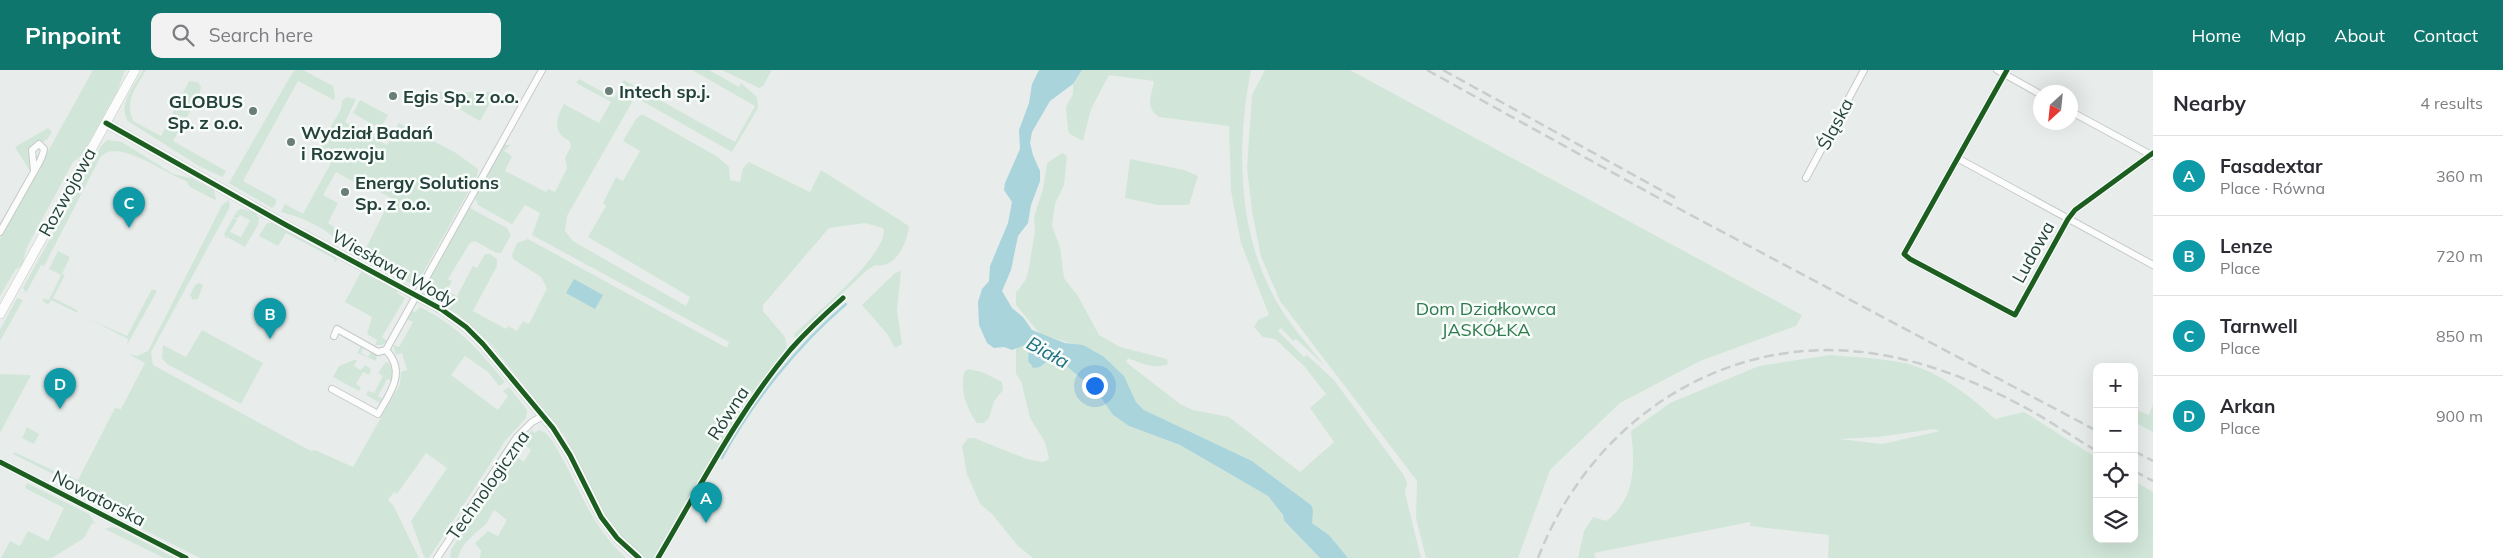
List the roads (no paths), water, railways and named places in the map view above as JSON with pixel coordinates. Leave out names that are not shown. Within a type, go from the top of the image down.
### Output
[{"type":"street","name":"Rozwojowa","points":[[0,314],[134,70]]},
{"type":"street","points":[[334,336],[337,329],[378,352],[386,350],[542,70]]},
{"type":"street","name":"Śląska","points":[[1806,178],[1864,70]]},
{"type":"street","points":[[1997,70],[2005,72],[2033,90]]},
{"type":"street","points":[[2005,72],[1958,159],[2153,265]]},
{"type":"street","points":[[2078,115],[2152,155]]},
{"type":"street","name":"Wiesława Wody","points":[[106,123],[441,309],[466,327],[483,344],[543,416],[570,455],[601,517],[617,538],[639,558]]},
{"type":"street","name":"Ludowa","points":[[1958,159],[1904,254],[2015,315],[2068,219],[2075,210],[2152,155]]},
{"type":"street","points":[[0,232],[34,171]]},
{"type":"street","name":"Równa","points":[[658,558],[727,439],[760,389],[792,348],[843,298]]},
{"type":"street","points":[[332,388],[378,414],[396,383],[397,375],[393,358],[386,350]]},
{"type":"street","name":"Technologiczna","points":[[437,558],[517,438],[532,422],[543,416]]},
{"type":"street","name":"Nowatorska","points":[[0,462],[186,558]]},
{"type":"water","name":"Biała","points":[[1039,70],[1082,70],[1073,84],[1050,101],[1032,132],[1030,143],[1040,171],[1040,181],[1031,205],[1028,223],[1018,236],[1011,270],[1002,291],[1012,308],[1023,317],[1032,330],[1065,343],[1083,345],[1103,356],[1124,376],[1136,402],[1144,410],[1252,461],[1311,505],[1313,510],[1312,523],[1329,535],[1348,558],[1320,558],[1284,521],[1283,515],[1268,496],[1180,445],[1129,426],[1113,415],[1097,392],[1064,364],[1049,360],[1040,367],[1033,368],[1028,361],[1029,349],[1025,345],[1012,350],[1004,347],[994,348],[987,343],[979,325],[978,302],[982,289],[989,281],[990,266],[1008,223],[1012,202],[1004,190],[1005,183],[1020,149],[1019,130],[1029,103],[1032,84]]},
{"type":"water","points":[[574,279],[603,295],[595,309],[566,293]]},
{"type":"waterway","points":[[722,458],[734,437],[777,375],[810,338],[846,304]]},
{"type":"railway","points":[[1427,70],[1655,196],[2093,429]]},
{"type":"railway","points":[[1443,70],[1679,200]]},
{"type":"railway","points":[[1538,558],[1564,504],[1598,457],[1639,418],[1686,386],[1737,364],[1792,352],[1850,351],[1910,361],[1942,371],[1974,383],[2020,405],[2093,449]]},
{"type":"railway","points":[[2138,453],[2153,461]]},
{"type":"railway","points":[[2138,473],[2153,481]]},
{"type":"place","name":"Intech sp.j.","points":[[609,91]]},
{"type":"place","name":"Egis Sp. z o.o.","points":[[393,96]]},
{"type":"place","name":"GLOBUS Sp. z o.o.","points":[[253,111]]},
{"type":"place","name":"Wydział Badań i Rozwoju","points":[[291,142]]},
{"type":"place","name":"Energy Solutions Sp. z o.o.","points":[[345,192]]},
{"type":"place","name":"Tarnwell","points":[[129,228]]},
{"type":"place","name":"Lenze","points":[[270,339]]},
{"type":"place","name":"Arkan","points":[[60,409]]},
{"type":"place","name":"Fasadextar","points":[[706,523]]},
{"type":"park label","name":"Dom Działkowca JASKÓŁKA","points":[[1486,318]]}]
